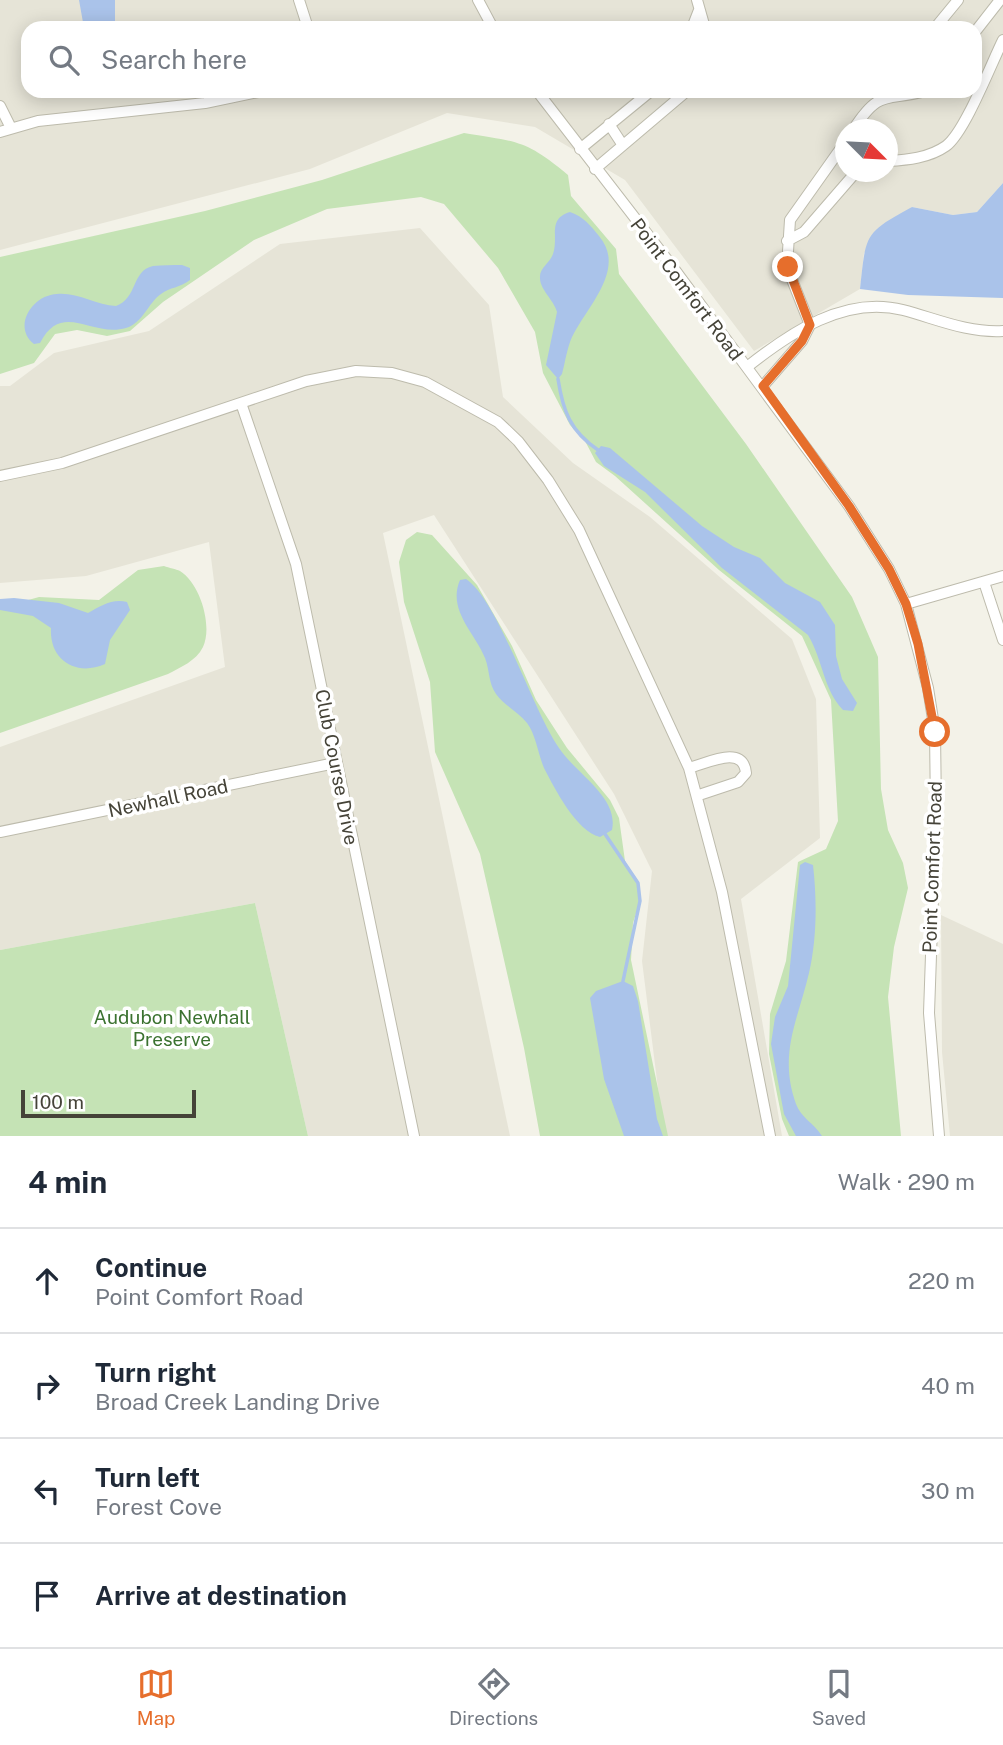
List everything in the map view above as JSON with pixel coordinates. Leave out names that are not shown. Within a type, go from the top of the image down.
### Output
[{"type":"street","points":[[299,0],[306,21]]},
{"type":"street","points":[[478,0],[489,21]]},
{"type":"street","points":[[941,21],[958,0]]},
{"type":"street","points":[[982,23],[1000,0]]},
{"type":"street","points":[[982,83],[1003,40]]},
{"type":"street","points":[[0,132],[10,126],[54,118],[205,103],[229,98]]},
{"type":"street","name":"Point Comfort Road","points":[[542,98],[763,386],[849,506],[889,569],[906,604],[928,688],[935,732],[936,811],[929,1013],[939,1136]]},
{"type":"street","points":[[580,149],[642,98]]},
{"type":"street","points":[[595,169],[678,98]]},
{"type":"street","points":[[860,119],[881,98]]},
{"type":"street","points":[[898,160],[919,158],[947,146],[975,98]]},
{"type":"street","points":[[0,106],[10,126]]},
{"type":"street","points":[[609,124],[622,144]]},
{"type":"street","points":[[763,386],[802,341],[810,325],[788,267],[787,241],[793,212],[835,155]]},
{"type":"street","points":[[787,241],[804,232],[847,182]]},
{"type":"street","points":[[747,368],[810,325],[870,305],[905,311],[965,329],[1003,331]]},
{"type":"street","points":[[0,477],[62,463],[306,381],[356,371],[392,373],[425,383],[498,422],[518,441],[548,480],[579,530],[690,768],[722,892],[770,1136]]},
{"type":"street","name":"Club Course Drive","points":[[241,403],[296,564],[414,1136]]},
{"type":"street","points":[[906,604],[1003,576]]},
{"type":"street","points":[[984,582],[1003,640]]},
{"type":"street","points":[[690,768],[733,756],[742,760],[745,765],[742,778],[699,795]]},
{"type":"street","name":"Newhall Road","points":[[0,832],[335,762]]},
{"type":"shaded area","points":[[0,0],[1003,0],[1003,183],[977,212],[953,215],[912,207],[864,253],[860,289],[754,351],[625,180],[535,127],[447,113],[310,169],[0,250]]},
{"type":"shaded area","points":[[420,228],[489,305],[503,397],[573,463],[650,517],[792,639],[816,699],[820,838],[741,899],[782,1136],[664,1136],[642,961],[652,871],[614,794],[434,515],[383,533],[510,1136],[308,1136],[255,903],[0,950],[0,747],[225,667],[209,542],[86,576],[0,583],[0,386],[10,386],[54,353],[149,331],[280,244]]},
{"type":"shaded area","points":[[941,915],[1003,944],[1003,1136],[950,1136],[942,1052]]},
{"type":"green space","points":[[464,133],[497,138],[530,148],[568,175],[571,196],[616,249],[619,274],[746,444],[852,597],[878,657],[881,789],[888,830],[903,863],[908,888],[894,947],[888,997],[901,1136],[789,1136],[782,1119],[769,1054],[770,1014],[786,961],[798,862],[826,849],[838,821],[831,700],[802,636],[719,570],[596,462],[585,441],[570,425],[543,373],[535,332],[498,268],[444,204],[421,197],[327,209],[254,240],[163,302],[130,331],[107,336],[77,330],[55,334],[34,363],[0,374],[0,257],[205,211],[322,180]]},
{"type":"green space","points":[[417,532],[432,535],[477,585],[512,646],[536,700],[567,748],[610,800],[619,818],[625,861],[638,883],[640,901],[633,923],[631,960],[668,1136],[540,1136],[524,1048],[480,854],[435,752],[430,682],[404,602],[399,562],[406,540]]},
{"type":"green space","points":[[164,566],[180,571],[187,577],[203,606],[206,638],[196,656],[168,674],[0,733],[0,603],[14,604],[39,597],[99,600],[138,570]]},
{"type":"green space","name":"Audubon Newhall Preserve","points":[[255,903],[308,1136],[0,1136],[0,950]]},
{"type":"water","points":[[79,0],[115,0],[115,21],[83,21]]},
{"type":"water","points":[[1003,183],[1003,298],[908,295],[860,289],[866,246],[870,237],[884,223],[912,207],[953,215],[977,212]]},
{"type":"water","points":[[570,212],[583,219],[599,236],[609,261],[602,287],[572,337],[562,374],[558,379],[546,365],[557,312],[542,287],[540,274],[553,254],[558,219]]},
{"type":"water","points":[[182,265],[190,268],[190,280],[161,294],[141,317],[126,328],[101,329],[68,322],[49,330],[40,343],[34,344],[28,337],[25,321],[28,313],[40,300],[48,296],[72,295],[116,306],[128,297],[137,279],[146,269],[153,266]]},
{"type":"water","points":[[601,446],[610,448],[702,526],[734,547],[760,558],[785,583],[820,602],[835,625],[836,656],[842,679],[857,703],[853,711],[843,710],[836,702],[808,635],[722,568],[645,492],[604,466],[595,453]]},
{"type":"water","points":[[466,579],[490,609],[559,748],[603,796],[609,807],[612,830],[600,837],[583,827],[567,808],[544,768],[530,728],[493,690],[485,658],[464,621],[457,601],[460,580]]},
{"type":"water","points":[[0,599],[59,603],[88,613],[107,603],[122,601],[127,602],[130,610],[110,640],[105,664],[84,668],[66,663],[60,657],[55,649],[51,628],[33,616],[0,610]]},
{"type":"water","points":[[805,862],[813,865],[815,933],[812,960],[792,1037],[789,1069],[798,1109],[822,1136],[796,1136],[784,1114],[771,1044],[775,1017],[788,986],[800,865]]},
{"type":"water","points":[[623,981],[633,986],[638,1001],[657,1119],[663,1136],[624,1136],[604,1079],[590,998],[596,991]]},
{"type":"waterway","points":[[558,379],[565,411],[574,428],[598,450]]},
{"type":"waterway","points":[[605,834],[638,883],[640,901],[623,981]]},
{"type":"route","points":[[788,267],[810,325],[802,341],[763,386],[849,506],[889,569],[906,604],[918,644],[935,732]]}]
